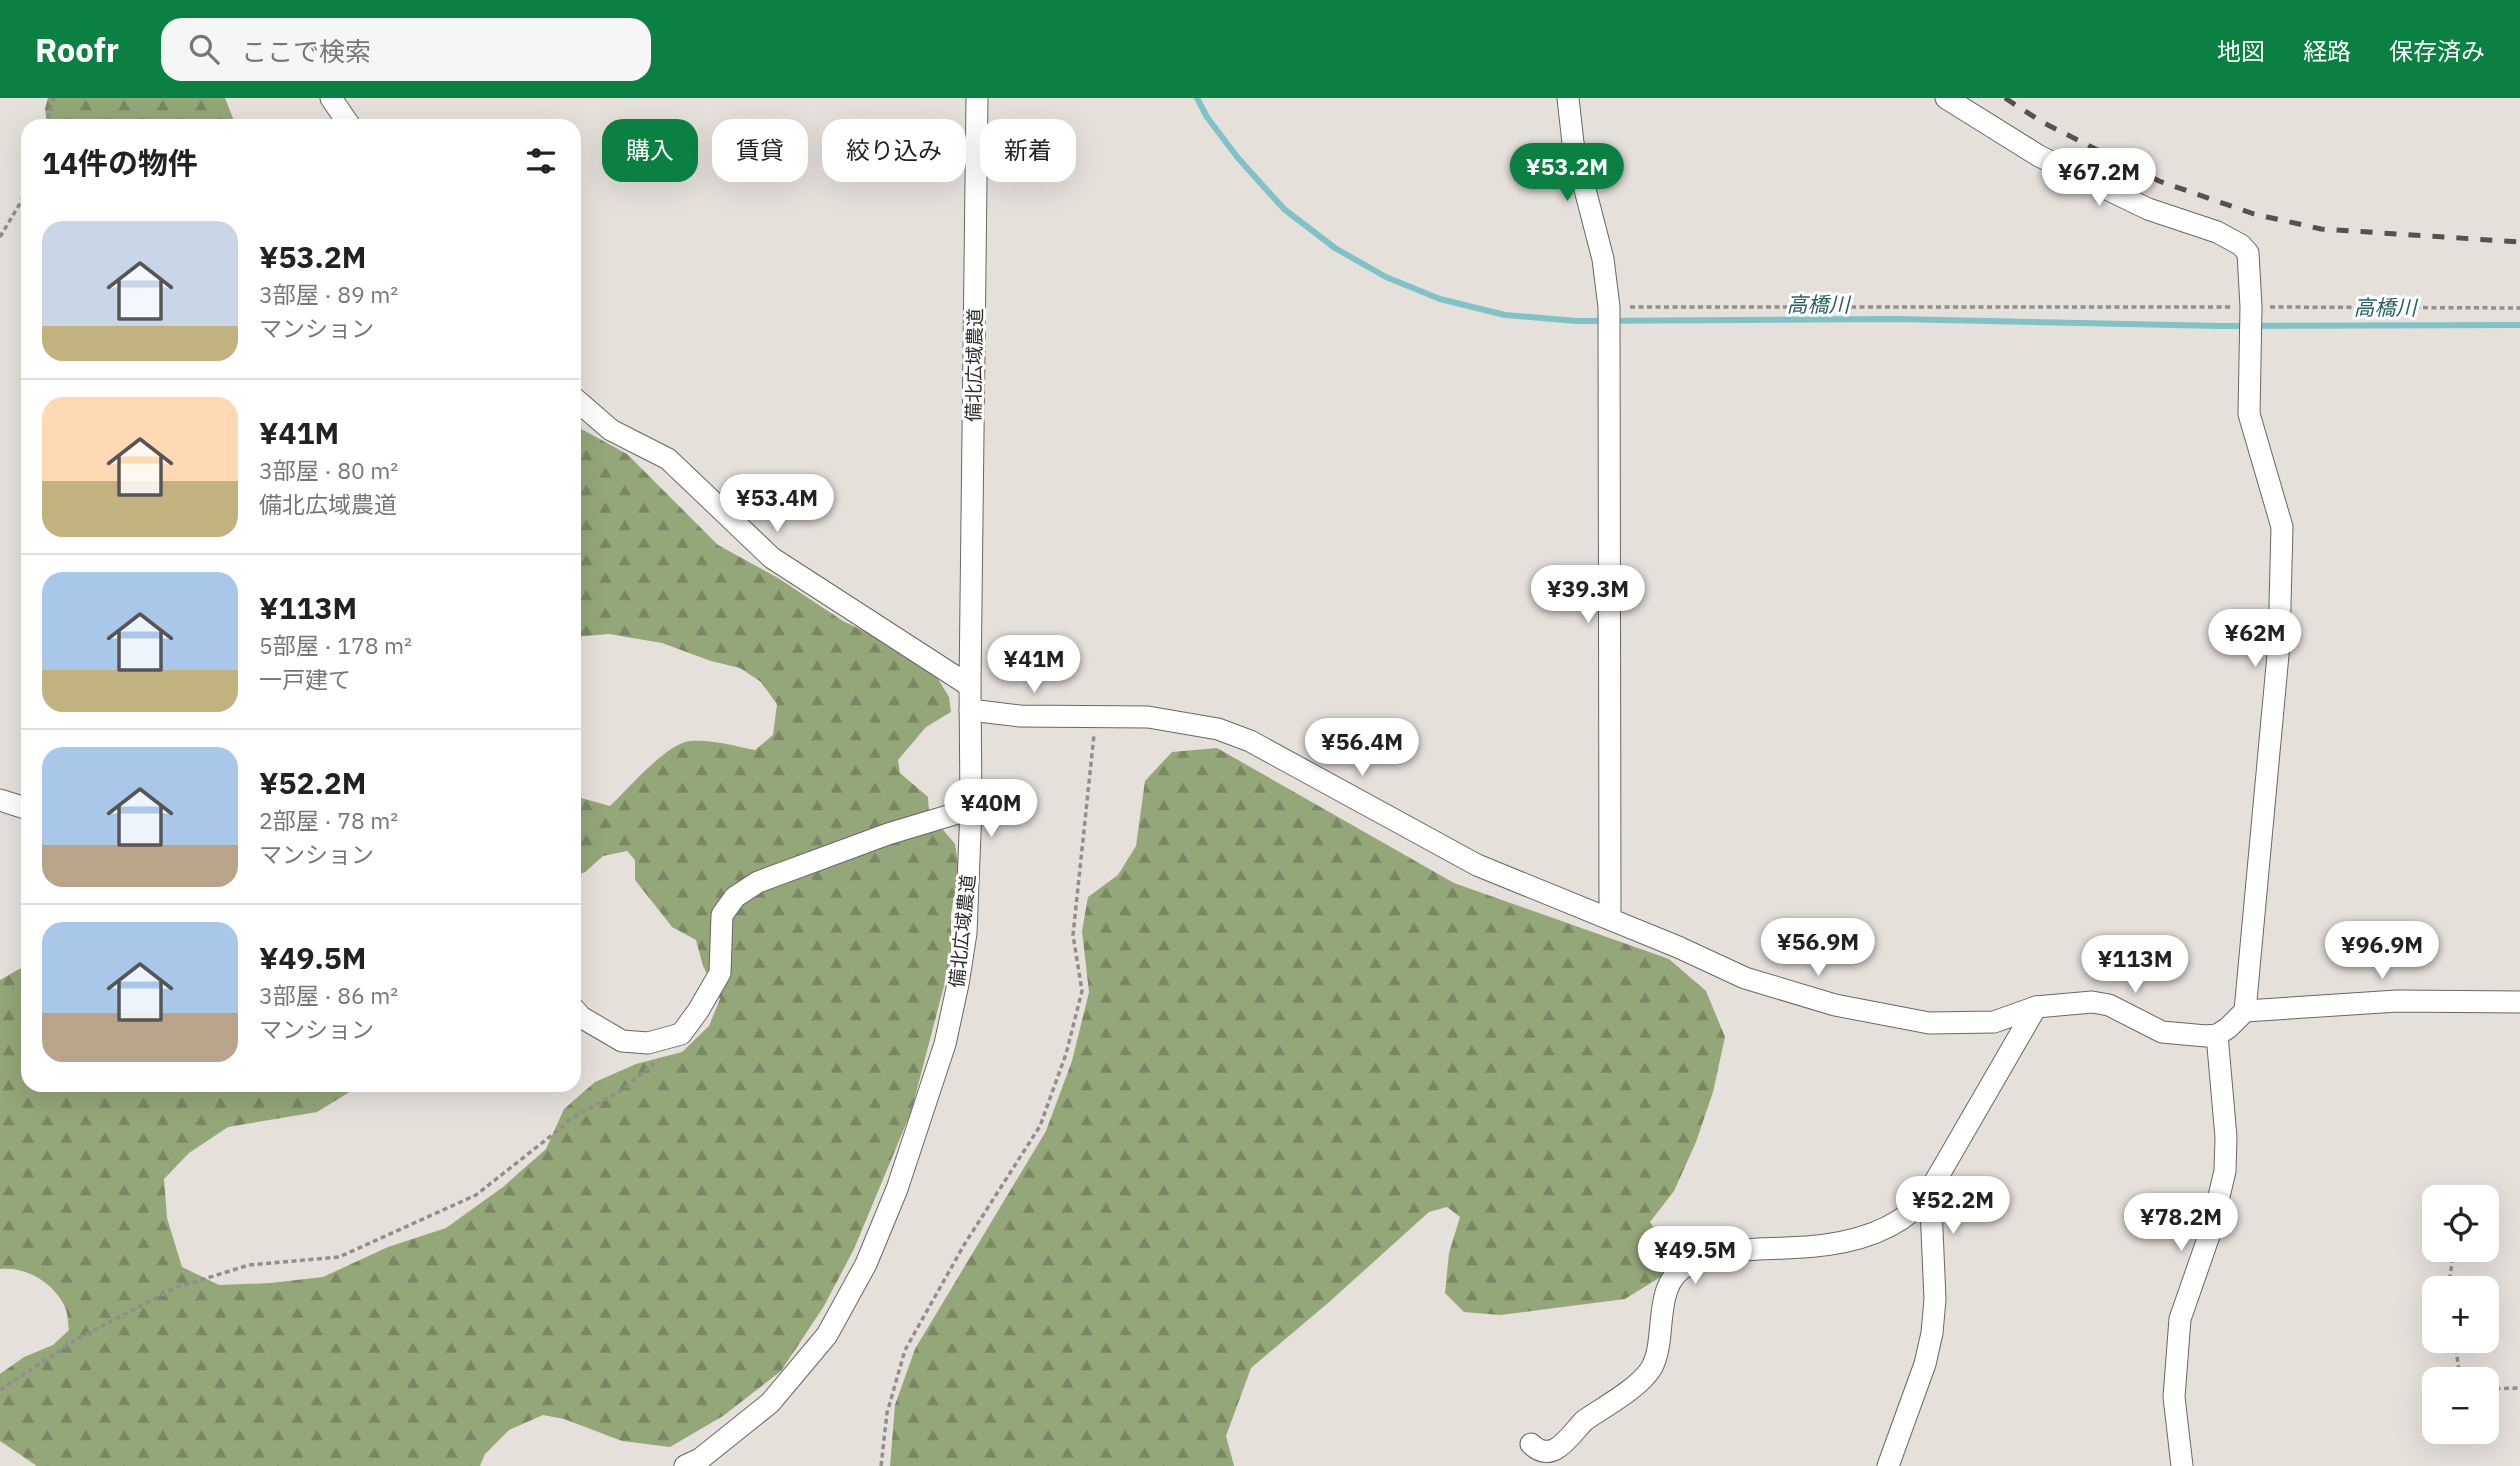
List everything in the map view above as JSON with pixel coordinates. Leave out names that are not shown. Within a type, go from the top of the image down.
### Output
[{"type":"street","points":[[331,98],[345,119]]},
{"type":"street","name":"備北広域農道","points":[[685,1466],[700,1459],[770,1403],[827,1335],[866,1264],[897,1189],[945,1044],[966,933],[971,809],[977,98]]},
{"type":"street","points":[[1568,98],[1573,143],[1603,259],[1609,308],[1610,919]]},
{"type":"street","points":[[970,710],[1020,716],[1148,717],[1218,729],[1250,741],[1477,865],[1745,978],[1835,1005],[1929,1023],[1994,1022],[2036,1007],[2092,1002],[2109,1005],[2162,1032],[2217,1035],[2245,1011],[2279,644],[2281,527],[2249,414],[2251,318],[2248,253],[2241,244],[2217,232],[2148,209],[2039,156],[1946,98]]},
{"type":"street","points":[[581,404],[611,430],[668,459],[772,558],[970,686]]},
{"type":"street","points":[[0,800],[21,807]]},
{"type":"street","points":[[581,1017],[622,1041],[648,1044],[681,1034],[720,973],[722,915],[735,897],[758,882],[888,834],[971,809]]},
{"type":"street","points":[[2245,1011],[2397,1001],[2520,1002]]},
{"type":"street","points":[[1531,1444],[1541,1453],[1547,1454],[1563,1448],[1585,1420],[1649,1372],[1658,1352],[1665,1296],[1673,1279],[1683,1267],[1723,1252],[1751,1248],[1812,1248],[1843,1242],[1882,1230],[1914,1210],[1940,1173],[2036,1007]]},
{"type":"street","points":[[2182,1466],[2174,1397],[2179,1319],[2214,1220],[2225,1171],[2226,1137],[2217,1035]]},
{"type":"street","points":[[1888,1466],[1925,1364],[1932,1333],[1935,1299],[1931,1207],[1940,1173]]},
{"type":"path","points":[[48,119],[54,98]]},
{"type":"path","points":[[0,237],[21,202]]},
{"type":"path","points":[[1609,308],[2251,318],[2520,307]]},
{"type":"path","points":[[881,1466],[887,1413],[905,1350],[964,1245],[1041,1126],[1066,1054],[1082,991],[1073,935],[1095,716]]},
{"type":"path","points":[[0,1390],[77,1339],[175,1288],[248,1265],[340,1257],[475,1195],[569,1120],[622,1090],[654,1062]]},
{"type":"path","points":[[2499,1389],[2520,1388]]},
{"type":"green space","points":[[48,98],[225,98],[233,119],[46,119]]},
{"type":"green space","points":[[581,429],[627,454],[718,545],[778,578],[843,621],[897,647],[935,674],[949,697],[951,712],[926,727],[898,760],[900,773],[928,797],[929,813],[955,844],[959,869],[951,914],[951,959],[911,1112],[854,1249],[824,1306],[781,1371],[723,1416],[670,1447],[622,1441],[564,1419],[543,1415],[509,1430],[485,1454],[480,1466],[37,1466],[0,1441],[0,1374],[24,1357],[53,1345],[69,1330],[65,1307],[54,1291],[29,1273],[0,1269],[0,980],[21,968],[21,1092],[350,1092],[317,1112],[228,1127],[189,1153],[164,1179],[167,1218],[182,1267],[219,1285],[323,1277],[388,1247],[446,1228],[503,1187],[546,1149],[564,1109],[595,1082],[636,1064],[682,1052],[709,1026],[720,999],[703,966],[696,940],[672,927],[635,880],[635,860],[627,851],[603,856],[581,874],[581,798],[610,806],[659,758],[690,741],[715,742],[755,750],[773,735],[777,704],[761,682],[740,668],[711,661],[662,643],[609,634],[581,636]]},
{"type":"green space","points":[[1217,748],[1454,883],[1669,959],[1706,991],[1725,1037],[1713,1092],[1696,1142],[1674,1191],[1650,1222],[1668,1249],[1667,1273],[1625,1299],[1500,1315],[1464,1312],[1445,1293],[1449,1253],[1460,1217],[1447,1207],[1429,1212],[1251,1368],[1226,1436],[1234,1466],[890,1466],[895,1405],[915,1349],[1046,1131],[1072,1061],[1089,992],[1082,931],[1088,897],[1118,875],[1136,846],[1145,781],[1172,752]]},
{"type":"waterway","name":"高橋川","points":[[1197,98],[1207,117],[1238,158],[1284,209],[1335,248],[1386,277],[1440,299],[1505,315],[1576,321],[1896,319],[2220,326],[2520,325]]},
{"type":"railway","points":[[2005,98],[2042,122],[2159,181],[2254,214],[2321,229],[2520,242]]}]
